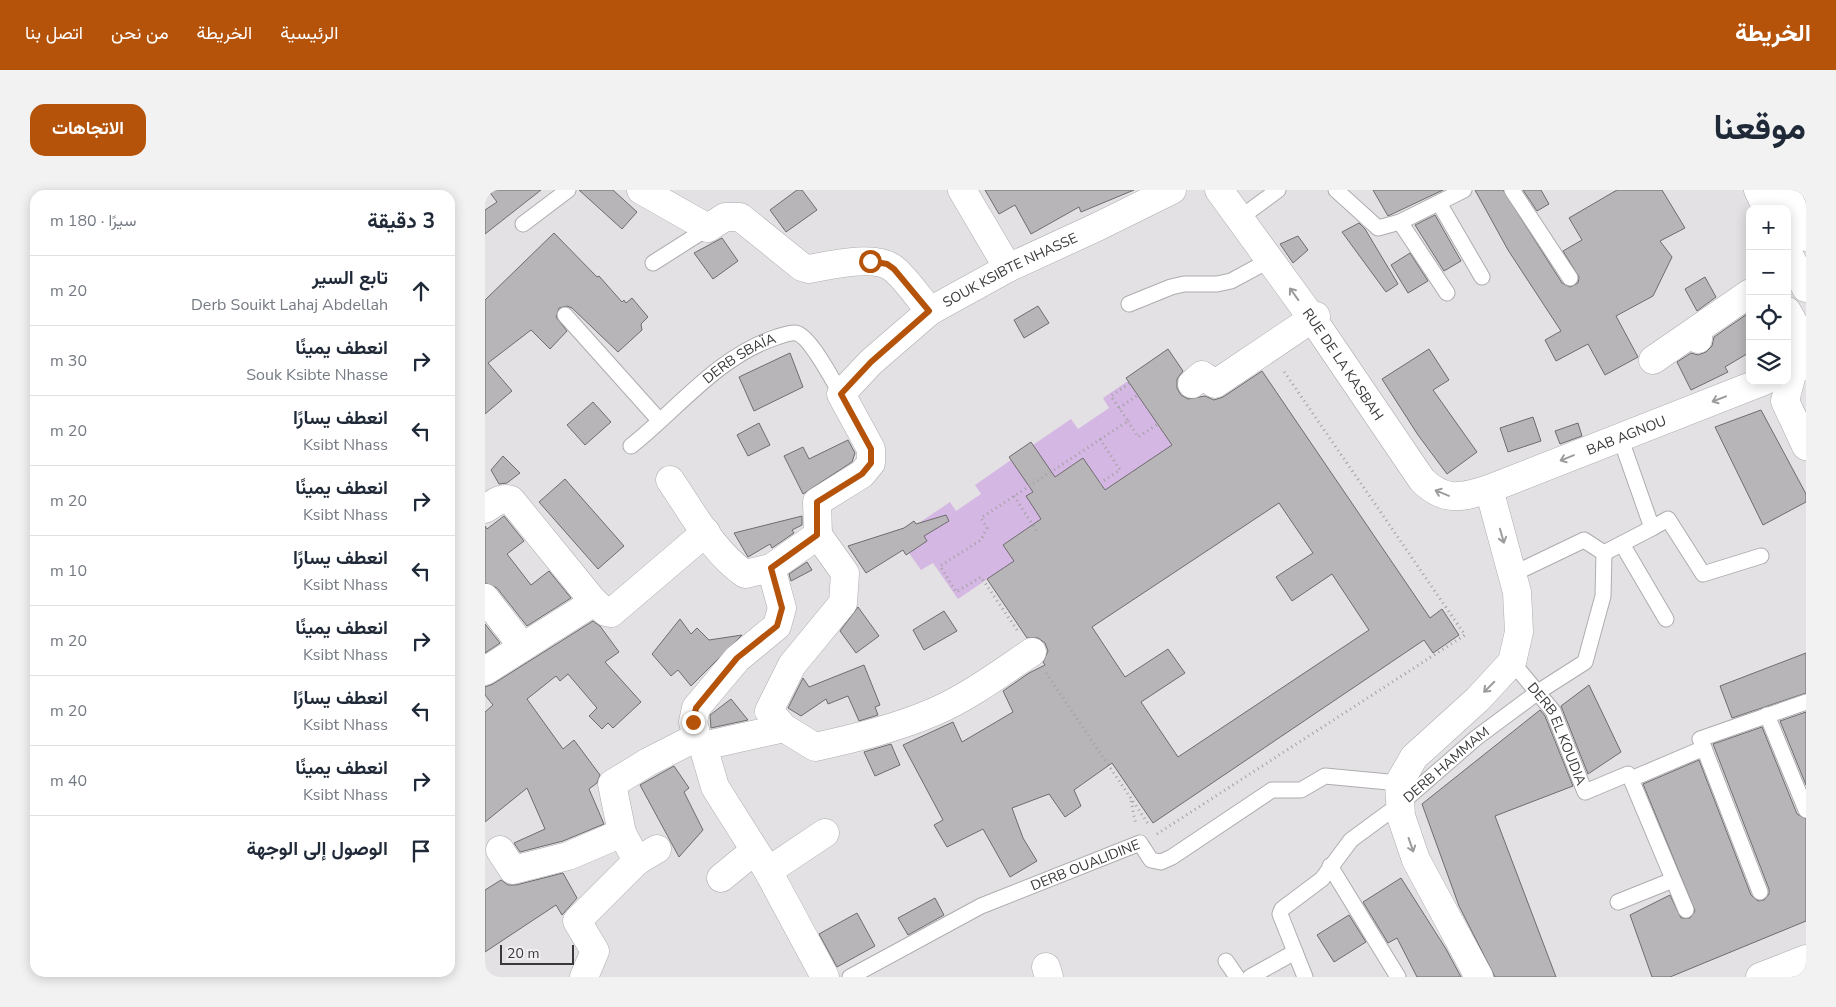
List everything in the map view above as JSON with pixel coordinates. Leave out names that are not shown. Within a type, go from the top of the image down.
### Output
[{"type":"street","points":[[641,190],[708,228],[725,217],[740,217],[802,267],[809,269],[870,261],[887,264],[894,269],[929,311]]},
{"type":"street","points":[[962,190],[1008,268]]},
{"type":"street","name":"SOUK KSIBTE NHASSE","points":[[841,394],[871,362],[929,311],[1008,268],[1097,228],[1171,190]]},
{"type":"street","name":"RUE DE LA KASBAH","points":[[1219,190],[1314,317],[1422,480],[1429,487],[1450,496],[1461,497],[1489,489]]},
{"type":"street","points":[[1758,190],[1765,205]]},
{"type":"street","points":[[1785,190],[1806,237]]},
{"type":"street","points":[[1791,259],[1806,288]]},
{"type":"street","points":[[1653,360],[1698,334],[1747,295]]},
{"type":"street","points":[[1192,384],[1202,375],[1215,384],[1314,317]]},
{"type":"street","points":[[1791,318],[1805,342],[1792,363],[1785,402],[1806,446]]},
{"type":"street","name":"BAB AGNOU","points":[[1489,489],[1754,385]]},
{"type":"street","points":[[841,394],[871,449],[871,463],[862,474],[817,502],[817,535],[845,573],[843,603],[792,665],[769,711],[784,728],[815,747],[892,728],[938,710],[995,677],[1032,652]]},
{"type":"street","points":[[670,480],[706,532],[733,566],[758,571],[817,535]]},
{"type":"street","points":[[1479,977],[1416,860],[1401,816],[1399,793],[1414,756],[1478,699],[1512,662],[1519,632],[1517,592],[1489,489]]},
{"type":"street","points":[[485,509],[499,500],[506,498],[511,500],[594,602],[606,612],[615,611],[706,532]]},
{"type":"street","points":[[758,571],[782,608],[777,626],[737,658],[696,708],[698,735],[715,787],[761,861],[825,977]]},
{"type":"street","points":[[485,598],[523,647]]},
{"type":"street","points":[[485,671],[594,602]]},
{"type":"street","points":[[584,977],[595,951],[577,921],[647,855],[622,833],[612,784],[698,735],[784,728]]},
{"type":"street","points":[[500,850],[513,870],[567,856],[622,833]]},
{"type":"street","points":[[721,878],[825,833]]},
{"type":"street","points":[[1760,977],[1806,959]]},
{"type":"lane","points":[[523,224],[568,190]]},
{"type":"lane","points":[[1240,218],[1278,190]]},
{"type":"lane","points":[[1336,190],[1378,228],[1401,222],[1464,190]]},
{"type":"lane","points":[[1512,190],[1570,278]]},
{"type":"lane","points":[[1439,203],[1482,277]]},
{"type":"lane","points":[[1401,222],[1447,293]]},
{"type":"lane","points":[[653,263],[708,228]]},
{"type":"lane","points":[[1129,304],[1184,284],[1217,284],[1231,280],[1270,260]]},
{"type":"lane","points":[[565,314],[659,420]]},
{"type":"lane","name":"DERB SBAÏA","points":[[631,446],[730,361],[763,341],[796,332],[806,338],[841,394]]},
{"type":"lane","points":[[1620,437],[1652,528]]},
{"type":"lane","points":[[1513,574],[1584,540],[1604,553],[1668,519],[1706,579],[1761,556]]},
{"type":"lane","points":[[1622,544],[1666,619]]},
{"type":"lane","name":"DERB HAMMAM","points":[[1305,977],[1280,914],[1282,909],[1322,879],[1351,840],[1399,793],[1538,692],[1571,673],[1585,662],[1603,596],[1604,553]]},
{"type":"lane","name":"DERB EL KOUDIA","points":[[1512,662],[1553,711],[1585,792],[1628,774],[1631,779],[1705,748]]},
{"type":"lane","points":[[1760,892],[1700,739],[1806,702]]},
{"type":"lane","points":[[1767,715],[1806,810]]},
{"type":"lane","name":"DERB OUALIDINE","points":[[850,977],[981,906],[1140,843],[1151,860],[1161,862],[1172,857],[1272,790],[1301,790],[1325,776],[1399,793]]},
{"type":"lane","points":[[1631,779],[1686,910]]},
{"type":"lane","points":[[1330,866],[1398,977]]},
{"type":"lane","points":[[1618,902],[1673,880]]},
{"type":"lane","points":[[1249,977],[1295,952]]},
{"type":"lane","points":[[1226,961],[1237,977]]},
{"type":"path","points":[[1128,422],[981,518],[987,528],[981,540],[940,566],[956,592],[981,577],[1155,835],[1465,635],[1268,349]]},
{"type":"path","points":[[1130,384],[1111,396],[1138,437],[1158,424]]},
{"type":"path","points":[[1119,408],[1138,395]]},
{"type":"path","points":[[1099,440],[1120,470],[1101,483]]},
{"type":"path","points":[[1014,496],[1038,533]]},
{"type":"path","points":[[1131,798],[1140,843]]},
{"type":"shaded area","points":[[1128,381],[1176,451],[1139,468],[1124,479],[1109,496],[1083,458],[1026,496],[1052,535],[1033,548],[1022,532],[1003,545],[1014,561],[958,599],[933,563],[921,570],[909,553],[927,541],[916,525],[950,502],[956,511],[981,494],[975,485],[1011,460],[1018,470],[1040,455],[1033,445],[1071,419],[1078,429],[1109,408],[1103,398]]},
{"type":"building","points":[[488,190],[541,190],[485,234],[485,210],[497,202]]},
{"type":"building","points":[[579,190],[613,190],[637,212],[622,229]]},
{"type":"building","points":[[797,190],[802,190],[817,210],[786,232],[770,210]]},
{"type":"building","points":[[985,190],[1134,190],[1081,212],[1079,207],[1031,234],[1015,205],[999,214]]},
{"type":"building","points":[[1373,190],[1443,190],[1388,216]]},
{"type":"building","points":[[1475,190],[1503,190],[1562,283],[1570,287],[1578,283],[1579,277],[1563,251],[1582,240],[1569,218],[1617,190],[1662,190],[1685,228],[1660,241],[1672,257],[1653,296],[1616,316],[1638,357],[1605,375],[1588,344],[1556,361],[1545,340],[1561,331],[1508,250]]},
{"type":"building","points":[[1523,190],[1541,190],[1549,204],[1537,211]]},
{"type":"building","points":[[1435,215],[1461,261],[1444,271],[1415,225]]},
{"type":"building","points":[[1359,223],[1365,229],[1398,284],[1386,292],[1342,232]]},
{"type":"building","points":[[554,233],[597,277],[599,276],[622,302],[624,300],[626,303],[632,298],[648,317],[641,324],[642,330],[618,352],[572,308],[567,306],[559,308],[556,317],[567,331],[550,349],[531,330],[488,363],[512,391],[485,414],[485,300]]},
{"type":"building","points":[[1298,236],[1308,250],[1293,263],[1280,244]]},
{"type":"building","points":[[722,238],[738,261],[713,279],[694,253]]},
{"type":"building","points":[[1410,253],[1428,281],[1408,293],[1391,265]]},
{"type":"building","points":[[1705,277],[1716,297],[1697,311],[1685,289]]},
{"type":"building","points":[[1038,306],[1049,323],[1024,338],[1014,320]]},
{"type":"building","points":[[1746,315],[1746,354],[1725,367],[1728,372],[1691,390],[1677,362],[1691,353],[1698,355],[1706,352],[1712,346],[1714,337]]},
{"type":"building","points":[[1168,349],[1183,371],[1177,379],[1177,388],[1181,395],[1188,399],[1205,396],[1214,400],[1223,397],[1262,371],[1430,618],[1442,609],[1459,635],[1433,653],[1424,640],[1153,823],[1112,763],[1074,790],[1081,806],[1065,817],[1049,794],[1012,808],[1023,838],[1037,861],[1010,877],[983,829],[947,847],[934,825],[943,820],[903,745],[953,722],[962,742],[1013,712],[1003,691],[1029,673],[1045,665],[1043,662],[1048,651],[1045,643],[1038,638],[1027,638],[987,579],[1014,561],[1003,545],[1041,519],[1026,496],[1033,492],[1009,457],[1031,442],[1055,477],[1083,458],[1105,490],[1172,445],[1126,378]],"holes":[[[1279,503],[1313,553],[1276,577],[1292,601],[1332,574],[1369,630],[1178,757],[1141,702],[1185,673],[1168,649],[1125,677],[1092,627]]]},
{"type":"building","points":[[1429,349],[1449,380],[1433,390],[1477,452],[1447,474],[1418,435],[1382,379]]},
{"type":"building","points":[[790,353],[803,387],[754,411],[739,377]]},
{"type":"building","points":[[593,402],[611,422],[585,445],[567,425]]},
{"type":"building","points":[[1761,410],[1806,494],[1806,502],[1763,525],[1715,427]]},
{"type":"building","points":[[1533,417],[1541,441],[1508,452],[1500,428]]},
{"type":"building","points":[[759,423],[770,445],[748,456],[737,435]]},
{"type":"building","points":[[1578,423],[1582,436],[1560,444],[1555,431]]},
{"type":"building","points":[[848,440],[855,453],[852,462],[803,494],[784,456],[803,447],[809,459]]},
{"type":"building","points":[[503,456],[520,473],[507,483],[499,484],[491,470]]},
{"type":"building","points":[[565,479],[624,546],[598,569],[539,502]]},
{"type":"building","points":[[946,515],[949,521],[924,536],[927,541],[906,555],[903,550],[866,573],[848,546],[904,528],[914,521],[916,524]]},
{"type":"building","points":[[504,516],[524,541],[507,554],[531,585],[549,571],[571,598],[527,626],[497,588],[485,583],[485,526],[487,529]]},
{"type":"building","points":[[802,516],[802,525],[792,530],[794,533],[772,548],[770,544],[748,557],[734,533]]},
{"type":"building","points":[[807,562],[812,570],[791,581],[789,574]]},
{"type":"building","points":[[858,607],[879,636],[856,653],[840,631]]},
{"type":"building","points":[[944,611],[957,631],[924,650],[913,630]]},
{"type":"building","points":[[680,619],[691,634],[697,628],[709,640],[742,635],[691,686],[678,670],[671,676],[652,654]]},
{"type":"building","points":[[593,621],[600,626],[619,652],[605,662],[641,702],[613,728],[608,723],[602,729],[589,716],[597,708],[568,674],[560,681],[556,676],[527,699],[563,749],[574,740],[600,775],[597,783],[589,789],[604,824],[563,841],[520,852],[514,843],[545,829],[527,788],[485,822],[485,712],[493,705],[485,695],[485,687],[493,684]]},
{"type":"building","points":[[485,624],[500,643],[485,653]]},
{"type":"building","points":[[1806,653],[1806,693],[1732,718],[1720,686]]},
{"type":"building","points":[[864,665],[880,705],[875,707],[878,715],[859,721],[848,696],[828,704],[826,699],[801,716],[788,708],[803,678],[809,687]]},
{"type":"building","points":[[1589,685],[1621,752],[1588,774],[1561,706]]},
{"type":"building","points":[[731,699],[748,720],[711,728],[710,715]]},
{"type":"building","points":[[1540,710],[1545,716],[1573,786],[1495,816],[1556,977],[1495,977],[1459,906],[1422,804]]},
{"type":"building","points":[[1806,712],[1806,785],[1780,721]]},
{"type":"building","points":[[1762,727],[1797,814],[1806,819],[1806,921],[1670,977],[1652,977],[1630,915],[1670,895],[1681,918],[1690,918],[1695,911],[1643,784],[1699,760],[1751,895],[1758,901],[1764,900],[1769,894],[1769,889],[1713,744]]},
{"type":"building","points":[[891,744],[900,765],[875,776],[864,752]]},
{"type":"building","points":[[674,766],[689,788],[684,792],[703,830],[679,857],[640,785]]},
{"type":"building","points":[[563,873],[577,898],[562,915],[556,905],[485,952],[485,890],[501,880],[508,885],[516,885]]},
{"type":"building","points":[[1401,878],[1446,949],[1461,977],[1417,977],[1397,938],[1388,943],[1363,902]]},
{"type":"building","points":[[935,898],[944,915],[908,935],[898,918]]},
{"type":"building","points":[[857,913],[875,946],[837,967],[819,934]]},
{"type":"building","points":[[1349,915],[1366,942],[1334,962],[1317,935]]},
{"type":"route","points":[[693,722],[696,708],[737,658],[777,626],[782,608],[771,568],[817,535],[817,502],[862,474],[871,463],[871,449],[841,394],[871,362],[929,311],[894,269],[887,264],[870,261]]}]
